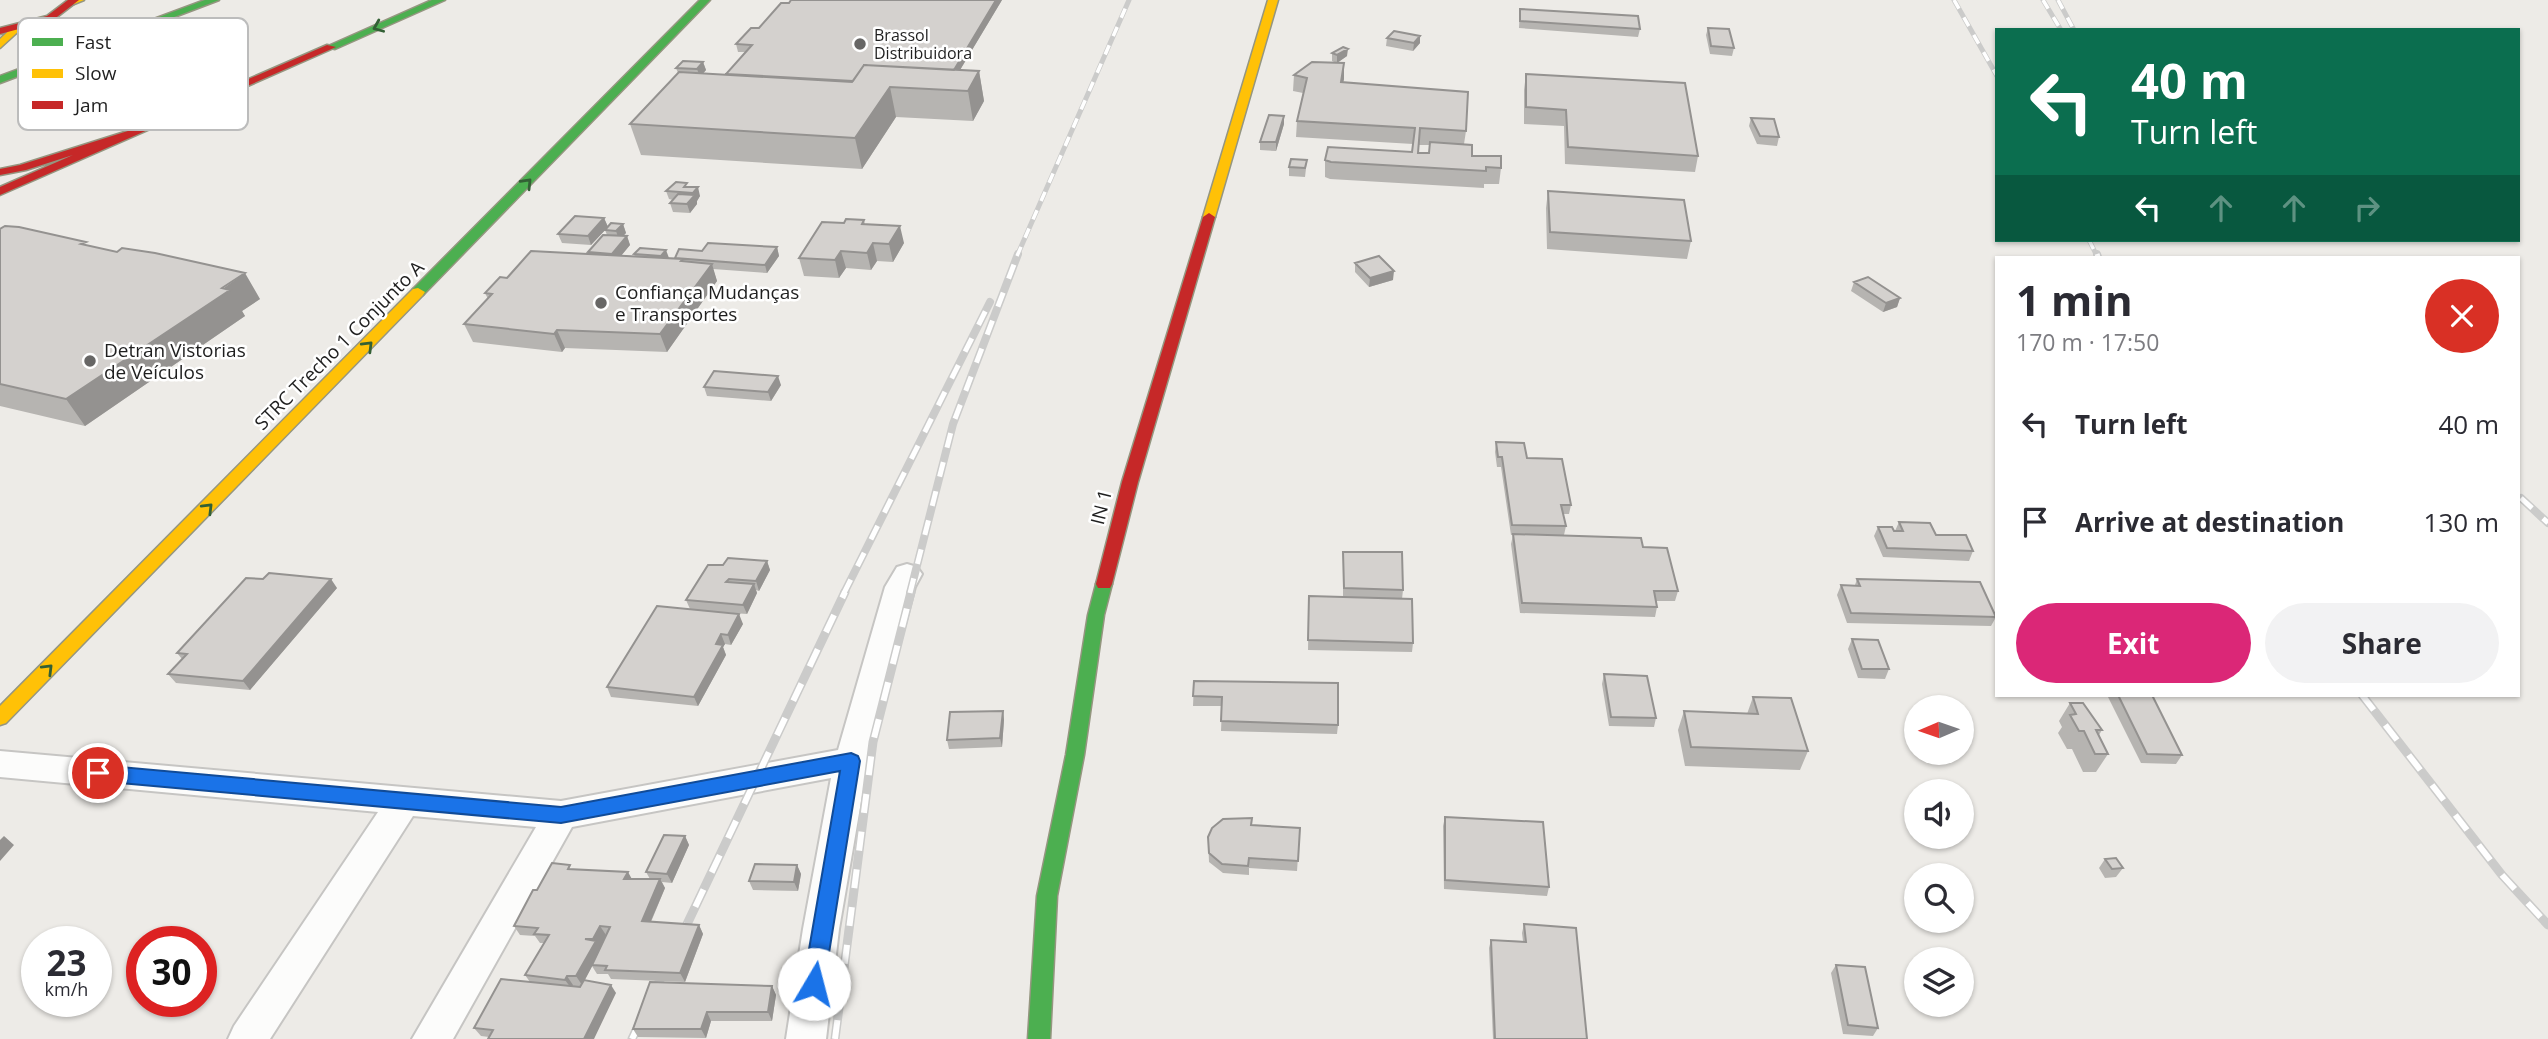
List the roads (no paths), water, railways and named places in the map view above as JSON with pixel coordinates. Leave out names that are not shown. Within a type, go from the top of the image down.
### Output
[{"type":"main road","points":[[47,18],[56,15],[76,0]]},
{"type":"main road","points":[[166,18],[214,0]]},
{"type":"main road","points":[[248,82],[440,0]]},
{"type":"main road","name":"STRC Trecho 1 Conjunto A","points":[[0,718],[705,0]]},
{"type":"main road","name":"IN 1","points":[[1039,1039],[1047,896],[1075,755],[1096,615],[1130,482],[1273,0]]},
{"type":"main road","points":[[0,31],[17,28]]},
{"type":"main road","points":[[0,45],[17,28]]},
{"type":"main road","points":[[0,83],[18,75]]},
{"type":"main road","points":[[0,191],[136,130]]},
{"type":"main road","points":[[0,172],[22,168],[129,133]]},
{"type":"street","points":[[806,1039],[821,929],[851,761],[900,587],[907,574]]},
{"type":"street","points":[[0,764],[561,815],[851,761]]},
{"type":"street","points":[[248,1039],[404,800]]},
{"type":"street","points":[[432,1039],[561,815]]},
{"type":"railway","points":[[1017,256],[1129,0]]},
{"type":"railway","points":[[1954,0],[1995,72]]},
{"type":"railway","points":[[2043,0],[2060,28]]},
{"type":"railway","points":[[2058,0],[2073,28]]},
{"type":"railway","points":[[2090,242],[2097,256]]},
{"type":"railway","points":[[910,593],[953,424],[1018,254]]},
{"type":"railway","points":[[844,593],[990,302]]},
{"type":"railway","points":[[2521,498],[2548,523]]},
{"type":"railway","points":[[679,941],[845,592]]},
{"type":"railway","points":[[835,1039],[873,742],[911,592]]},
{"type":"railway","points":[[2364,697],[2502,875],[2548,925]]},
{"type":"railway","points":[[632,1039],[668,963]]},
{"type":"place","name":"Brassol Distribuidora","points":[[860,44]]},
{"type":"place","name":"Confiança Mudanças e Transportes","points":[[601,303]]},
{"type":"place","name":"Detran Vistorias de Veículos","points":[[90,361]]}]
